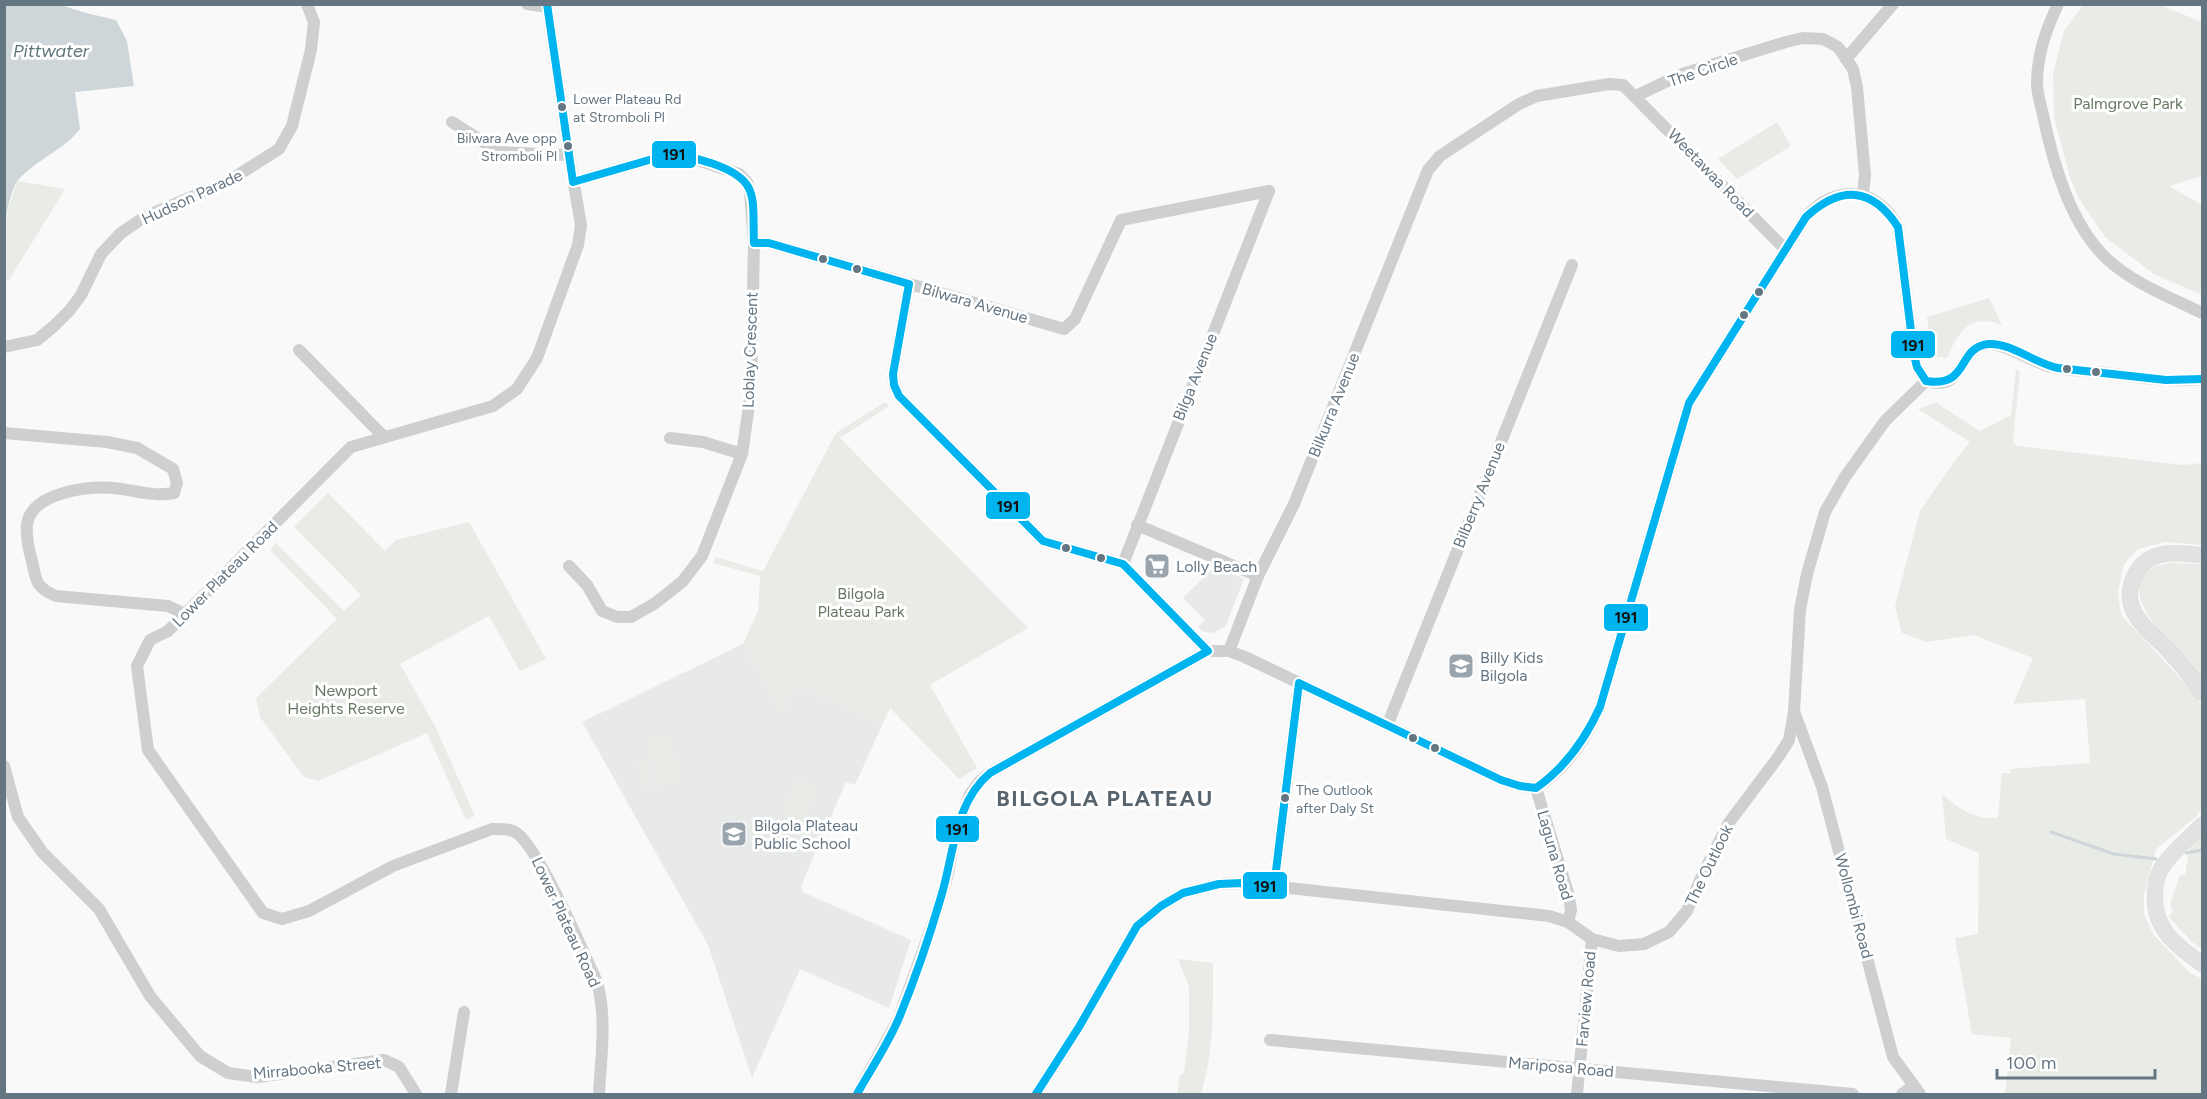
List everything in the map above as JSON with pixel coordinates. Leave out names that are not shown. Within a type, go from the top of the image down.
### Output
[{"type":"main road","points":[[2202,555],[2166,553],[2153,556],[2143,562],[2137,571],[2132,582],[2130,598],[2134,615],[2140,623],[2169,652],[2202,693]]},
{"type":"main road","points":[[2202,825],[2160,869],[2157,876],[2155,900],[2157,916],[2163,931],[2174,943],[2202,964]]},
{"type":"street","name":"Hudson Parade","points":[[4,347],[37,340],[62,318],[81,295],[101,254],[121,233],[146,216],[227,183],[279,149],[291,126],[310,50],[314,22],[307,4]]},
{"type":"street","points":[[526,4],[547,6]]},
{"type":"street","points":[[1846,59],[1893,4]]},
{"type":"street","points":[[2058,4],[2045,35],[2039,59],[2037,86],[2050,148],[2070,201],[2089,239],[2127,276],[2202,313]]},
{"type":"street","name":"Lower Plateau Road","points":[[547,6],[568,155],[581,225],[578,245],[537,358],[517,389],[493,406],[351,447],[168,632],[150,640],[137,666],[148,750],[262,913],[282,919],[309,911],[393,866],[492,829],[516,832],[528,843],[542,867],[597,982],[602,1015],[599,1095]]},
{"type":"street","name":"The Circle","points":[[1636,96],[1682,74],[1803,38],[1823,39],[1838,47],[1853,69],[1857,87],[1865,175],[1863,195]]},
{"type":"street","name":"Bilkurra Avenue","points":[[1229,651],[1258,576],[1294,504],[1428,170],[1438,159],[1519,104],[1538,96],[1617,84],[1628,88],[1636,96]]},
{"type":"street","name":"Weetawaa Road","points":[[1636,96],[1785,249]]},
{"type":"street","points":[[452,122],[499,152],[568,155]]},
{"type":"street","points":[[573,182],[670,154],[680,154],[739,174],[747,182],[750,192],[754,243]]},
{"type":"street","name":"Bilwara Avenue","points":[[754,243],[769,243],[1064,329],[1076,319],[1121,220],[1269,191]]},
{"type":"street","name":"Bilga Avenue","points":[[1123,564],[1269,191]]},
{"type":"street","points":[[857,1095],[898,1020],[935,917],[960,819],[970,794],[979,782],[990,773],[1208,651],[1229,651],[1502,780],[1536,788],[1561,769],[1589,732],[1597,715],[1689,403],[1785,249],[1814,207],[1830,197],[1846,194],[1863,195],[1879,202],[1890,212],[1898,227],[1914,355],[1917,367],[1926,381],[1943,383],[1952,380],[1972,351],[1983,344],[1994,344],[2052,367],[2175,381],[2202,379]]},
{"type":"street","name":"Loblay Crescent","points":[[569,566],[587,585],[602,611],[617,617],[631,617],[654,604],[682,582],[702,556],[742,454],[751,392],[754,243]]},
{"type":"street","name":"Bilberry Avenue","points":[[1387,726],[1572,265]]},
{"type":"street","points":[[909,284],[893,374],[894,385],[899,396],[1043,541],[1123,564],[1208,651]]},
{"type":"street","points":[[299,350],[383,436]]},
{"type":"street","name":"The Outlook","points":[[1036,1095],[1079,1027],[1137,927],[1161,906],[1183,893],[1219,884],[1242,883],[1522,912],[1549,916],[1568,922],[1592,939],[1619,946],[1644,944],[1669,932],[1687,911],[1728,824],[1789,740],[1794,712],[1800,610],[1807,574],[1825,512],[1845,477],[1885,421],[1926,381]]},
{"type":"street","points":[[4,433],[107,442],[137,448],[173,469],[177,483],[174,493],[162,495],[114,488],[83,489],[52,496],[35,508],[27,524],[30,553],[37,584],[46,592],[56,596],[168,606],[185,615]]},
{"type":"street","points":[[670,438],[703,442],[742,454]]},
{"type":"street","points":[[1137,525],[1258,576]]},
{"type":"street","points":[[1274,887],[1299,683]]},
{"type":"street","name":"Wollombi Road","points":[[1794,712],[1822,787],[1893,1057],[1917,1090]]},
{"type":"street","name":"Mirrabooka Street","points":[[4,766],[18,817],[42,852],[99,909],[150,996],[200,1056],[228,1073],[257,1077],[384,1060],[399,1067],[416,1095]]},
{"type":"street","name":"Laguna Road","points":[[1536,788],[1569,896],[1571,910],[1568,922]]},
{"type":"street","name":"Farview Road","points":[[1577,1095],[1592,939]]},
{"type":"street","points":[[451,1095],[464,1012]]},
{"type":"street","name":"Mariposa Road","points":[[1270,1040],[1852,1095]]},
{"type":"street","points":[[1902,1095],[1917,1090]]},
{"type":"shaded area","points":[[1216,565],[1244,579],[1225,627],[1213,633],[1204,632],[1198,627],[1205,620],[1183,598]]},
{"type":"shaded area","name":"Bilgola Plateau Public School","points":[[743,644],[782,713],[795,685],[883,723],[855,785],[846,782],[801,886],[803,892],[911,940],[889,1008],[800,969],[752,1078],[708,945],[582,722]]},
{"type":"green space","name":"Palmgrove Park","points":[[2083,5],[2160,5],[2202,22],[2202,176],[2169,186],[2202,205],[2202,295],[2154,274],[2105,237],[2078,197],[2070,177],[2054,117],[2053,74],[2064,31]]},
{"type":"green space","points":[[1777,122],[1791,146],[1737,179],[1718,159]]},
{"type":"green space","points":[[17,181],[65,189],[9,280],[5,280],[5,220]]},
{"type":"green space","points":[[1989,298],[2002,325],[1981,321],[1973,323],[1961,333],[1947,358],[1932,356],[1927,317]]},
{"type":"green space","points":[[2016,369],[2020,372],[2013,441],[2017,446],[2183,465],[2202,463],[2202,545],[2165,542],[2138,549],[2124,564],[2118,593],[2121,615],[2185,683],[2202,705],[2202,808],[2196,817],[2156,849],[2144,894],[2144,914],[2153,934],[2189,972],[2202,979],[2202,1094],[2005,1094],[2011,1038],[1972,1034],[1955,938],[1978,934],[1979,853],[1946,839],[1942,794],[1955,805],[1974,815],[1998,818],[2002,773],[2010,773],[2010,769],[2090,763],[2085,699],[2013,704],[2033,658],[1974,635],[1927,642],[1902,633],[1895,606],[1920,511],[1970,442],[1918,409],[1938,402],[1980,431],[2011,415]]},
{"type":"green space","name":"Bilgola Plateau Park","points":[[885,402],[889,406],[840,438],[1028,628],[930,685],[977,768],[959,779],[890,708],[883,723],[795,685],[782,713],[743,644],[758,611],[760,576],[713,563],[716,557],[763,571],[836,433]]},
{"type":"green space","name":"Newport Heights Reserve","points":[[328,493],[385,551],[396,540],[469,522],[546,659],[520,671],[489,616],[400,664],[436,728],[475,816],[466,820],[427,733],[318,781],[304,777],[260,717],[256,698],[337,619],[270,550],[276,543],[344,611],[361,595],[294,527]]},
{"type":"green space","points":[[2170,563],[2202,564],[2202,680],[2155,625],[2139,594],[2141,580],[2152,568]]},
{"type":"green space","points":[[670,734],[681,781],[657,787],[646,740]]},
{"type":"green space","points":[[646,760],[652,788],[643,790],[636,762]]},
{"type":"green space","points":[[797,777],[819,786],[803,821],[782,812]]},
{"type":"green space","points":[[2202,836],[2202,949],[2192,942],[2169,917],[2173,911],[2170,904],[2180,875],[2185,875],[2189,850]]},
{"type":"green space","points":[[1178,959],[1213,963],[1211,1046],[1201,1094],[1177,1094],[1180,1076],[1184,1073],[1189,1034],[1189,987]]},
{"type":"water","name":"Pittwater","points":[[5,4],[61,5],[116,20],[127,41],[134,86],[75,92],[80,129],[66,143],[33,166],[18,180],[5,220]]},
{"type":"waterway","points":[[2051,832],[2114,854],[2156,859]]},
{"type":"waterway","points":[[2186,853],[2202,850]]},
{"type":"transit line","name":"191","points":[[547,4],[573,182],[670,154],[711,163],[739,176],[746,184],[753,202],[754,243],[769,243],[909,284],[893,374],[894,385],[899,396],[1043,541],[1123,564],[1208,651],[990,773],[978,785],[962,814],[936,912],[905,1003],[890,1037],[857,1094]]},
{"type":"transit line","name":"191","points":[[1036,1094],[1079,1027],[1137,926],[1161,906],[1183,893],[1219,884],[1242,883],[1274,887],[1299,683],[1501,780],[1520,786],[1536,788],[1557,771],[1574,752],[1600,707],[1689,403],[1806,217],[1831,199],[1855,195],[1867,198],[1878,204],[1898,227],[1914,355],[1917,367],[1926,381],[1940,382],[1950,379],[1957,373],[1971,352],[1988,344],[2005,346],[2058,368],[2166,380],[2202,379]]},
{"type":"place","name":"Lower Plateau Rd at Stromboli Pl","points":[[562,107]]},
{"type":"place","name":"Bilwara Ave opp Stromboli Pl","points":[[568,146]]},
{"type":"place","name":"Lolly Beach","points":[[1157,566]]},
{"type":"place","name":"Billy Kids Bilgola","points":[[1461,666]]},
{"type":"place","name":"The Outlook after Daly St","points":[[1285,798]]},
{"type":"place","name":"Bilgola Plateau Public School","points":[[734,834]]},
{"type":"district","name":"BILGOLA PLATEAU","points":[[1105,798]]}]
